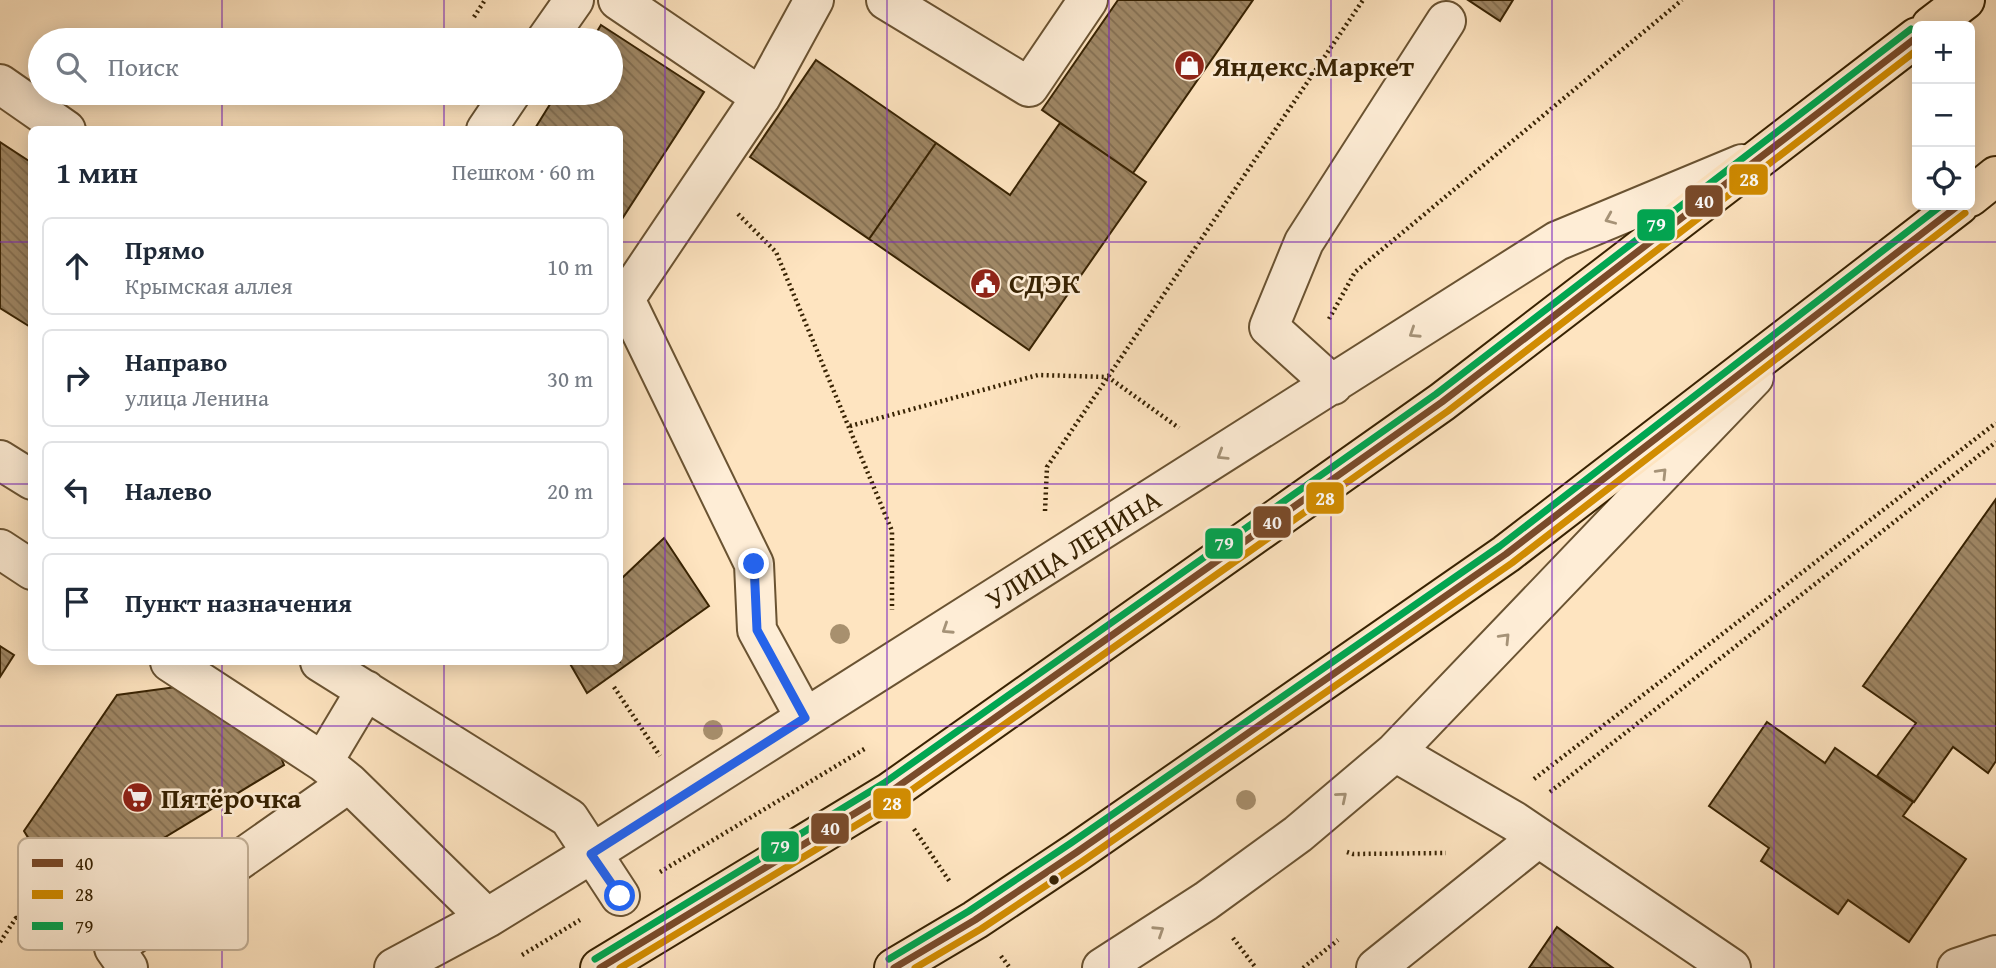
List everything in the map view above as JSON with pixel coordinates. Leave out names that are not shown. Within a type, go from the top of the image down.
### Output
[{"type":"main road","points":[[1938,21],[1965,0]]},
{"type":"main road","name":"УЛИЦА ЛЕНИНА","points":[[600,968],[890,792],[1442,402],[1912,41]]},
{"type":"main road","points":[[1975,193],[1996,176]]},
{"type":"main road","points":[[894,968],[975,920],[1506,554],[1953,210]]},
{"type":"street","points":[[555,28],[574,0]]},
{"type":"street","points":[[618,0],[761,97]]},
{"type":"street","points":[[805,718],[757,630],[754,564],[625,299],[761,97],[814,0]]},
{"type":"street","points":[[886,0],[1029,87],[1088,0]]},
{"type":"street","points":[[1333,385],[1269,327],[1304,242],[1446,21]]},
{"type":"street","points":[[0,84],[28,104]]},
{"type":"street","points":[[30,105],[60,126]]},
{"type":"street","points":[[489,126],[503,105]]},
{"type":"street","name":"УЛИЦА ЛЕНИНА","points":[[394,968],[487,918],[591,854],[1557,241],[1764,155]]},
{"type":"street","points":[[1102,968],[1206,901],[1298,834],[1395,752],[1802,327]]},
{"type":"street","points":[[0,460],[28,478]]},
{"type":"street","points":[[0,549],[28,567]]},
{"type":"street","points":[[174,665],[336,773],[487,918]]},
{"type":"street","points":[[325,665],[569,818],[620,896]]},
{"type":"street","points":[[248,849],[336,773],[366,690]]},
{"type":"street","points":[[1395,752],[1516,822],[1731,968]]},
{"type":"street","points":[[1376,968],[1516,822]]},
{"type":"street","points":[[1957,968],[1996,955]]},
{"type":"path","points":[[474,17],[485,0]]},
{"type":"path","points":[[1042,568],[1047,467],[1363,0]]},
{"type":"path","points":[[704,181],[776,252],[850,426],[892,531],[891,630],[899,659]]},
{"type":"path","points":[[850,426],[1038,375],[1108,377],[1219,457]]},
{"type":"path","points":[[1516,822],[1996,423]]},
{"type":"path","points":[[1516,822],[1996,442]]},
{"type":"path","points":[[614,687],[685,794]]},
{"type":"path","points":[[839,697],[890,792],[1010,968]]},
{"type":"path","points":[[512,961],[866,748]]},
{"type":"path","points":[[1298,834],[1353,854],[1457,855]]},
{"type":"path","points":[[1438,861],[1448,853]]},
{"type":"path","points":[[0,942],[18,919]]},
{"type":"path","points":[[1303,968],[1344,935]]},
{"type":"path","points":[[100,950],[121,958]]},
{"type":"building","points":[[1118,0],[1253,0],[1133,173],[1042,110]]},
{"type":"building","points":[[1468,0],[1513,0],[1500,21]]},
{"type":"building","points":[[623,39],[704,92],[623,217],[623,126],[536,126],[550,105],[623,105]]},
{"type":"building","points":[[816,60],[936,143],[869,239],[750,157]]},
{"type":"building","points":[[1060,123],[1146,182],[1029,350],[869,239],[936,143],[1010,195]]},
{"type":"building","points":[[0,142],[28,160],[28,326],[0,308]]},
{"type":"building","points":[[1996,499],[1996,761],[1988,773],[1953,747],[1914,802],[1877,776],[1916,723],[1863,686]]},
{"type":"building","points":[[664,538],[709,606],[587,693],[571,665],[623,665],[623,577]]},
{"type":"building","points":[[0,646],[14,655],[0,677]]},
{"type":"building","name":"Пятёрочка","points":[[176,687],[277,747],[284,765],[164,838],[28,838],[24,831],[117,695]]},
{"type":"building","points":[[1767,722],[1825,763],[1835,748],[1913,802],[1903,816],[1966,859],[1909,942],[1848,900],[1838,914],[1761,861],[1769,848],[1709,806]]},
{"type":"building","points":[[1557,927],[1613,968],[1529,968]]},
{"type":"transit line","name":"79","points":[[595,959],[884,783],[1436,394],[1911,29]]},
{"type":"transit line","name":"40","points":[[600,968],[890,792],[1442,402],[1912,41]]},
{"type":"transit line","name":"28","points":[[620,968],[896,801],[1448,411],[1912,54]]},
{"type":"transit line","name":"79","points":[[889,959],[969,911],[1071,843],[1500,546],[1936,210]]},
{"type":"transit line","name":"40","points":[[894,968],[975,920],[1077,852],[1506,554],[1953,210]]},
{"type":"transit line","name":"28","points":[[915,968],[981,929],[1083,861],[1512,563],[1965,213]]},
{"type":"place","name":"Яндекс.Маркет","points":[[1190,66]]},
{"type":"place","name":"СДЭК","points":[[986,283]]},
{"type":"place","name":"Пятёрочка","points":[[138,798]]},
{"type":"route","points":[[620,896],[591,854],[805,718],[757,630],[754,564]]}]
